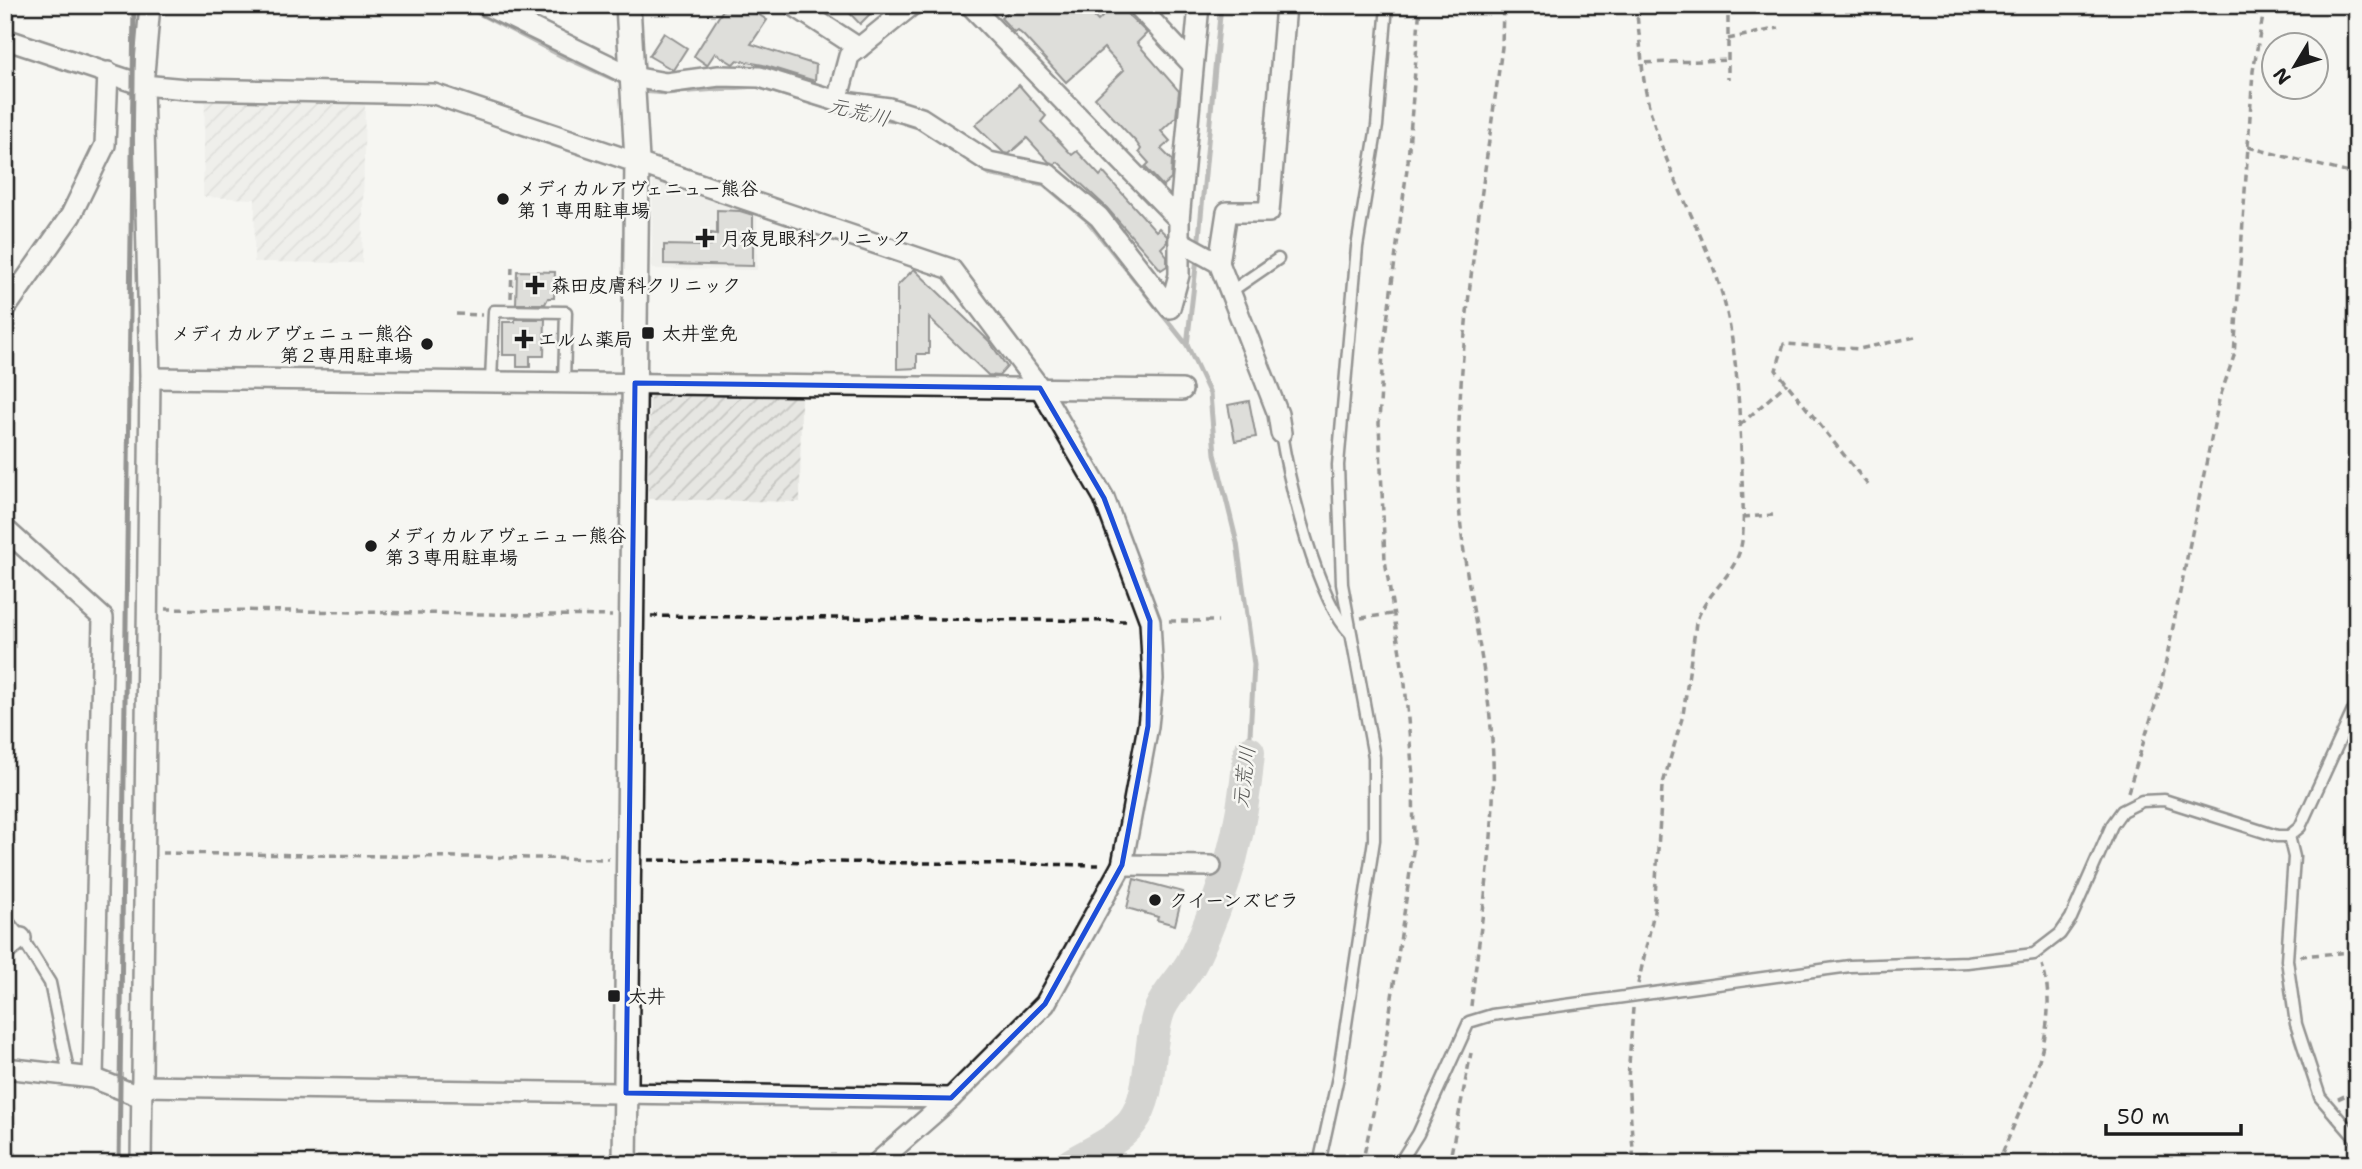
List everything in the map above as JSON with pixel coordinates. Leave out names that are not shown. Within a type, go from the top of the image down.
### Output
[{"type":"street","points":[[141,1164],[145,609],[150,378],[143,85],[150,5]]},
{"type":"street","points":[[625,1164],[637,160],[628,5]]},
{"type":"street","points":[[793,5],[859,47]]},
{"type":"street","points":[[837,100],[849,56],[912,5]]},
{"type":"street","points":[[970,5],[1179,220]]},
{"type":"street","points":[[1137,5],[1192,64]]},
{"type":"street","points":[[490,6],[634,77],[666,83],[719,76],[760,77],[837,100],[889,108],[921,118],[989,162],[1048,174],[1099,217],[1170,308],[1184,243],[1179,220],[1199,5]]},
{"type":"street","points":[[1216,261],[1227,212],[1269,212],[1286,5]]},
{"type":"street","points":[[5,39],[143,85],[186,89],[433,94],[637,160],[951,269],[1040,388],[1104,498],[1150,621],[1153,680],[1148,726],[1122,865],[1045,1004],[951,1098],[876,1164]]},
{"type":"street","points":[[5,309],[71,215],[105,145],[108,72]]},
{"type":"street","points":[[1184,243],[1216,261],[1278,414],[1281,433]]},
{"type":"street","points":[[150,378],[1182,390]]},
{"type":"street","points":[[5,529],[103,618],[93,1078]]},
{"type":"street","points":[[1122,865],[1211,866]]},
{"type":"street","points":[[5,951],[21,937]]},
{"type":"street","points":[[5,1068],[93,1078],[141,1091],[626,1093],[951,1098]]},
{"type":"lane","points":[[1319,1164],[1340,1064],[1374,840],[1374,757],[1342,584],[1338,465],[1357,247],[1377,125],[1387,5]]},
{"type":"lane","points":[[1230,292],[1278,258]]},
{"type":"lane","points":[[491,382],[494,311],[511,311],[566,312],[564,382]]},
{"type":"lane","points":[[1281,433],[1291,490],[1306,536],[1339,621],[1351,634]]},
{"type":"lane","points":[[1399,1164],[1419,1134],[1469,1021],[1492,1015],[1850,966],[1967,962],[2034,954],[2060,934],[2071,918],[2112,825],[2122,811],[2142,801],[2164,800],[2277,836],[2289,836],[2300,827],[2357,702]]},
{"type":"lane","points":[[2289,836],[2294,857],[2288,957],[2296,1024],[2320,1097],[2357,1140]]},
{"type":"lane","points":[[5,918],[21,937],[50,983],[69,1075]]},
{"type":"path","points":[[1362,1164],[1380,1081],[1413,844],[1413,777],[1406,697],[1385,560],[1379,423],[1383,352],[1408,161],[1420,5]]},
{"type":"path","points":[[1449,1164],[1472,1053],[1469,1021],[1490,824],[1493,761],[1490,715],[1464,549],[1458,486],[1461,360],[1502,47],[1503,5]]},
{"type":"path","points":[[1634,1164],[1628,1079],[1635,997],[1654,912],[1661,787],[1683,715],[1696,623],[1700,610],[1737,561],[1743,517],[1740,425],[1732,350],[1717,276],[1648,113],[1636,5]]},
{"type":"path","points":[[1728,5],[1728,79]]},
{"type":"path","points":[[2122,811],[2161,686],[2219,401],[2234,356],[2253,71],[2265,5]]},
{"type":"path","points":[[1728,39],[1779,28]]},
{"type":"path","points":[[1642,63],[1728,60]]},
{"type":"path","points":[[2248,147],[2357,176]]},
{"type":"path","points":[[511,311],[512,265]]},
{"type":"path","points":[[456,313],[494,315]]},
{"type":"path","points":[[1868,485],[1776,370],[1784,344],[1859,349],[1920,336]]},
{"type":"path","points":[[1740,425],[1787,383]]},
{"type":"path","points":[[1743,517],[1773,515]]},
{"type":"path","points":[[145,609],[1218,621]]},
{"type":"path","points":[[1349,620],[1393,614]]},
{"type":"path","points":[[2288,957],[2352,952],[2357,957]]},
{"type":"path","points":[[1998,1164],[2032,1078],[2044,1037],[2048,1006],[2046,976],[2034,954]]},
{"type":"path","points":[[2326,1104],[2357,1090]]},
{"type":"highlighted area","points":[[635,383],[1040,388],[1104,498],[1150,621],[1148,726],[1122,865],[1045,1004],[951,1098],[626,1093]]},
{"type":"shaded area","points":[[205,99],[365,102],[362,263],[254,262],[255,199],[203,197]]},
{"type":"shaded area","name":"月夜見眼科クリニック","points":[[653,171],[757,208],[757,270],[652,269]]},
{"type":"shaded area","points":[[650,390],[801,392],[800,502],[648,499]]},
{"type":"building","points":[[726,5],[744,5],[767,20],[751,44],[816,65],[815,81],[763,65],[737,60],[733,64],[715,53],[707,65],[694,56]]},
{"type":"building","points":[[842,5],[863,5],[870,14],[860,24]]},
{"type":"building","points":[[1015,5],[1083,5],[1098,21],[1114,5],[1118,5],[1147,33],[1137,43],[1179,91],[1176,117],[1161,131],[1170,141],[1161,149],[1172,160],[1171,179],[1163,186],[1145,167],[1149,163],[1139,152],[1141,149],[1136,142],[1095,98],[1124,70],[1104,48],[1066,82],[1023,35],[1017,30],[1014,32],[1001,18]]},
{"type":"building","points":[[664,33],[687,48],[673,70],[649,56]]},
{"type":"building","points":[[1019,85],[1046,116],[1041,122],[1072,155],[1077,151],[1100,176],[1103,172],[1156,231],[1159,228],[1167,236],[1167,242],[1161,248],[1167,256],[1167,266],[1161,270],[1107,208],[1058,162],[1049,162],[1027,138],[1009,154],[1004,153],[975,125]]},
{"type":"building","points":[[717,210],[740,211],[753,215],[753,266],[664,264],[664,245],[711,246],[711,233],[717,234]]},
{"type":"building","points":[[914,269],[989,341],[1007,367],[999,376],[988,375],[929,318],[929,354],[917,354],[917,368],[897,369],[897,286]]},
{"type":"building","name":"森田皮膚科クリニック","points":[[517,271],[555,272],[554,298],[548,298],[545,304],[516,304]]},
{"type":"building","name":"エルム薬局","points":[[515,319],[545,319],[544,356],[530,356],[530,367],[517,367],[517,355],[503,355],[503,322],[515,322]]},
{"type":"building","points":[[1249,401],[1256,437],[1235,441],[1228,405]]},
{"type":"building","name":"クイーンズビラ","points":[[1134,879],[1183,892],[1175,925],[1127,908]]},
{"type":"waterway","name":"元荒川","points":[[463,5],[562,56],[625,84]]},
{"type":"waterway","name":"元荒川","points":[[1198,248],[1221,5]]},
{"type":"waterway","name":"元荒川","points":[[640,91],[666,93],[756,86],[826,107]]},
{"type":"waterway","name":"元荒川","points":[[853,113],[899,121]]},
{"type":"waterway","name":"元荒川","points":[[941,142],[992,175],[1044,184],[1087,220],[1187,345],[1210,394],[1215,454],[1237,543],[1254,665],[1249,752]]},
{"type":"waterway","name":"元荒川","points":[[1187,345],[1197,258]]},
{"type":"waterway","name":"元荒川","points":[[1071,1164],[1119,1135],[1139,1110],[1144,1097],[1160,1009],[1193,960],[1224,884],[1242,807],[1249,752]]},
{"type":"waterway","points":[[1112,1139],[1120,1164]]},
{"type":"railway","points":[[119,1164],[134,5]]},
{"type":"place","name":"メディカルアヴェニュー熊谷 第１専用駐車場","points":[[503,199]]},
{"type":"place","name":"月夜見眼科クリニック","points":[[705,238]]},
{"type":"place","name":"森田皮膚科クリニック","points":[[535,285]]},
{"type":"place","name":"太井堂免","points":[[648,333]]},
{"type":"place","name":"エルム薬局","points":[[524,339]]},
{"type":"place","name":"メディカルアヴェニュー熊谷 第２専用駐車場","points":[[427,344]]},
{"type":"place","name":"メディカルアヴェニュー熊谷 第３専用駐車場","points":[[371,546]]},
{"type":"place","name":"クイーンズビラ","points":[[1155,900]]},
{"type":"place","name":"太井","points":[[614,996]]}]
